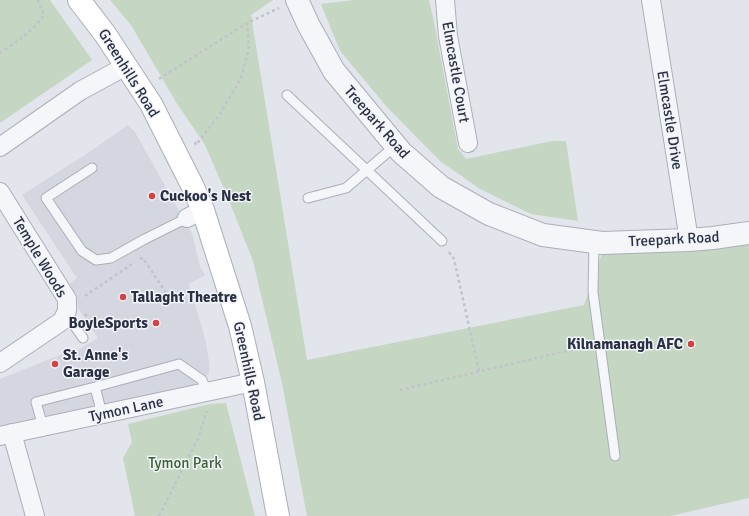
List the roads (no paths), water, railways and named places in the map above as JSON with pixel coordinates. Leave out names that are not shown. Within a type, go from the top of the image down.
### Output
[{"type":"main road","name":"Greenhills Road","points":[[79,0],[105,34],[151,104],[189,179],[195,214],[240,326],[253,382],[278,516]]},
{"type":"street","name":"Elmcastle Court","points":[[445,0],[448,36],[468,143]]},
{"type":"street","name":"Elmcastle Drive","points":[[651,0],[689,240]]},
{"type":"street","name":"Treepark Road","points":[[290,3],[309,26],[334,71],[395,146],[441,187],[489,214],[543,235],[602,243],[689,240],[749,233]]},
{"type":"street","points":[[0,147],[80,91],[115,72],[125,64]]},
{"type":"street","name":"Temple Woods","points":[[0,192],[68,299],[67,311],[62,321],[0,364]]},
{"type":"street","name":"Tymon Lane","points":[[6,435],[253,382]]},
{"type":"street","points":[[6,435],[35,516]]},
{"type":"lane","points":[[287,95],[442,241]]},
{"type":"lane","points":[[308,198],[346,188],[395,146]]},
{"type":"lane","points":[[92,168],[46,198],[82,251],[96,260],[111,258],[195,214]]},
{"type":"lane","points":[[594,242],[593,292],[615,456]]},
{"type":"lane","points":[[66,314],[83,338]]},
{"type":"lane","points":[[43,427],[36,402],[179,364],[202,380],[207,392]]},
{"type":"lane","points":[[95,386],[102,414]]},
{"type":"place","name":"Cuckoo's Nest","points":[[152,196]]},
{"type":"place","name":"Tallaght Theatre","points":[[123,297]]},
{"type":"place","name":"BoyleSports","points":[[156,323]]},
{"type":"place","name":"Kilnamanagh AFC","points":[[691,344]]},
{"type":"place","name":"St. Anne's Garage","points":[[55,364]]},
{"type":"park label","name":"Tymon Park","points":[[185,463]]}]
